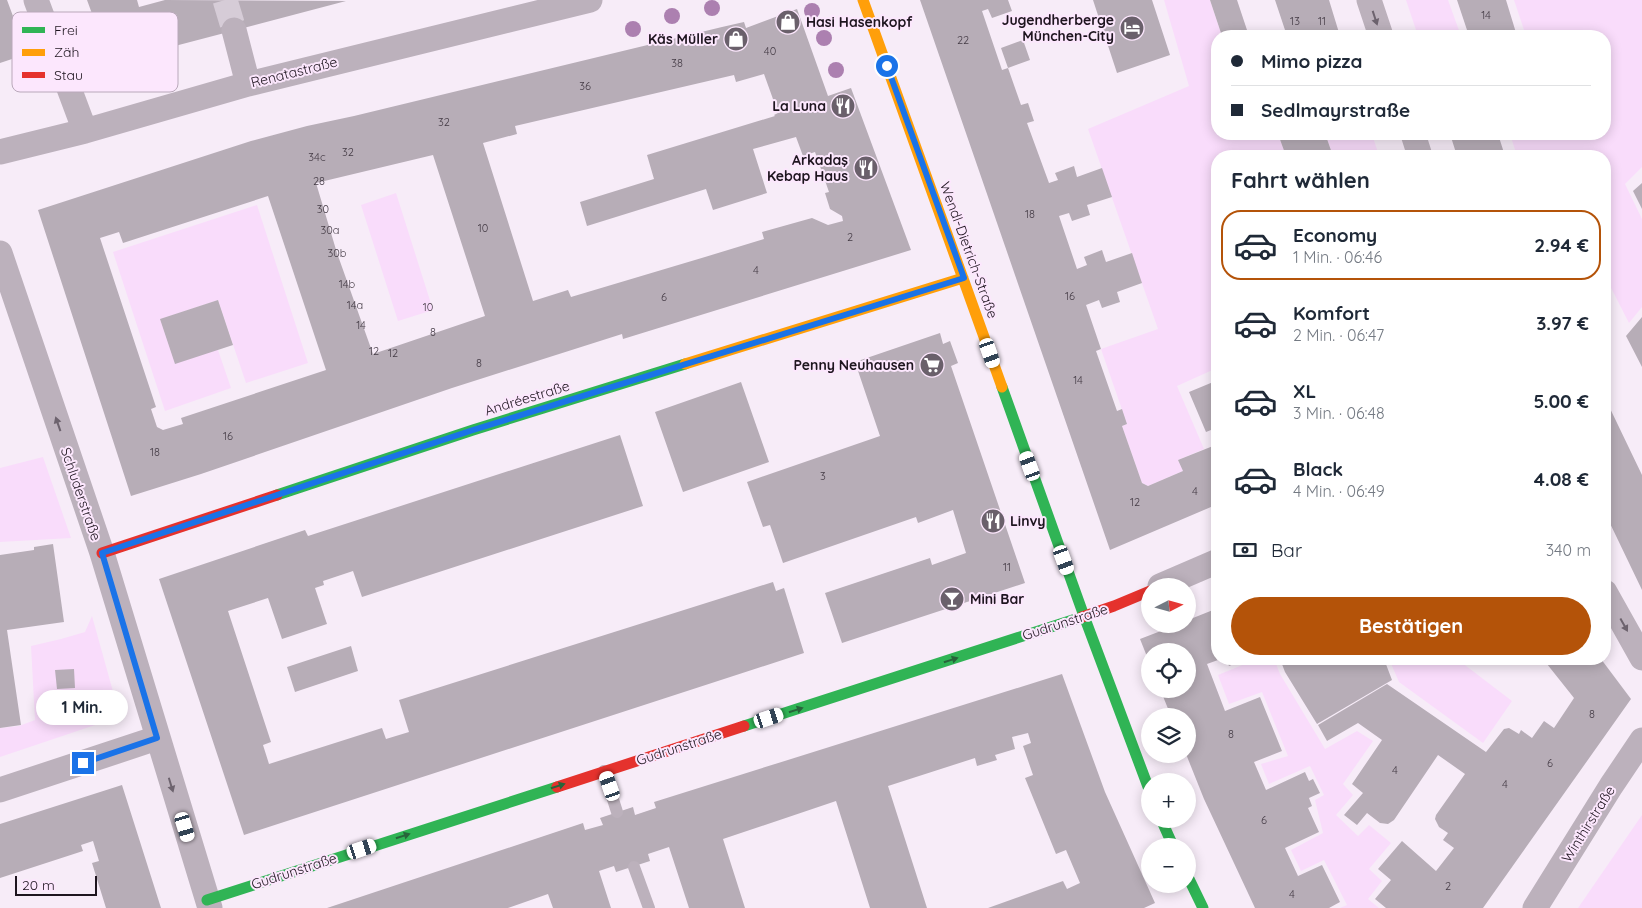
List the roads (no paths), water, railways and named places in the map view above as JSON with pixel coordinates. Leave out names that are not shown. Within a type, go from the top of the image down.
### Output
[{"type":"street","points":[[36,0],[40,12]]},
{"type":"street","name":"Renatastraße","points":[[0,152],[85,131],[248,84],[590,0]]},
{"type":"street","name":"Wendl-Dietrich-Straße","points":[[863,0],[1084,616],[1143,773]]},
{"type":"street","points":[[1369,0],[1378,30]]},
{"type":"street","points":[[234,30],[248,84]]},
{"type":"street","points":[[70,92],[85,131]]},
{"type":"street","name":"Schluderstraße","points":[[0,253],[102,553],[208,904]]},
{"type":"street","name":"Andréestraße","points":[[102,553],[473,430],[964,278]]},
{"type":"street","points":[[1179,578],[1211,564]]},
{"type":"street","name":"Gudrunstraße","points":[[208,904],[604,771],[1084,616],[1141,594]]},
{"type":"street","points":[[1611,603],[1642,658]]},
{"type":"street","points":[[0,790],[157,738]]},
{"type":"street","name":"Winthirstraße","points":[[1535,908],[1642,740]]},
{"type":"street","points":[[1196,893],[1203,908]]},
{"type":"lane","points":[[604,771],[617,812]]},
{"type":"lane","points":[[634,866],[649,908]]},
{"type":"tunnel","points":[[225,0],[234,30]]},
{"type":"place","name":"Hasi Hasenkopf","points":[[788,22]]},
{"type":"place","name":"Jugendherberge München-City","points":[[1132,28]]},
{"type":"place","name":"Käs Müller","points":[[736,39]]},
{"type":"place","name":"La Luna","points":[[843,106]]},
{"type":"place","name":"Arkadaş Kebap Haus","points":[[866,168]]},
{"type":"place","name":"Penny Neuhausen","points":[[932,365]]},
{"type":"place","name":"Linvy","points":[[993,521]]},
{"type":"place","name":"Mini Bar","points":[[952,599]]}]
